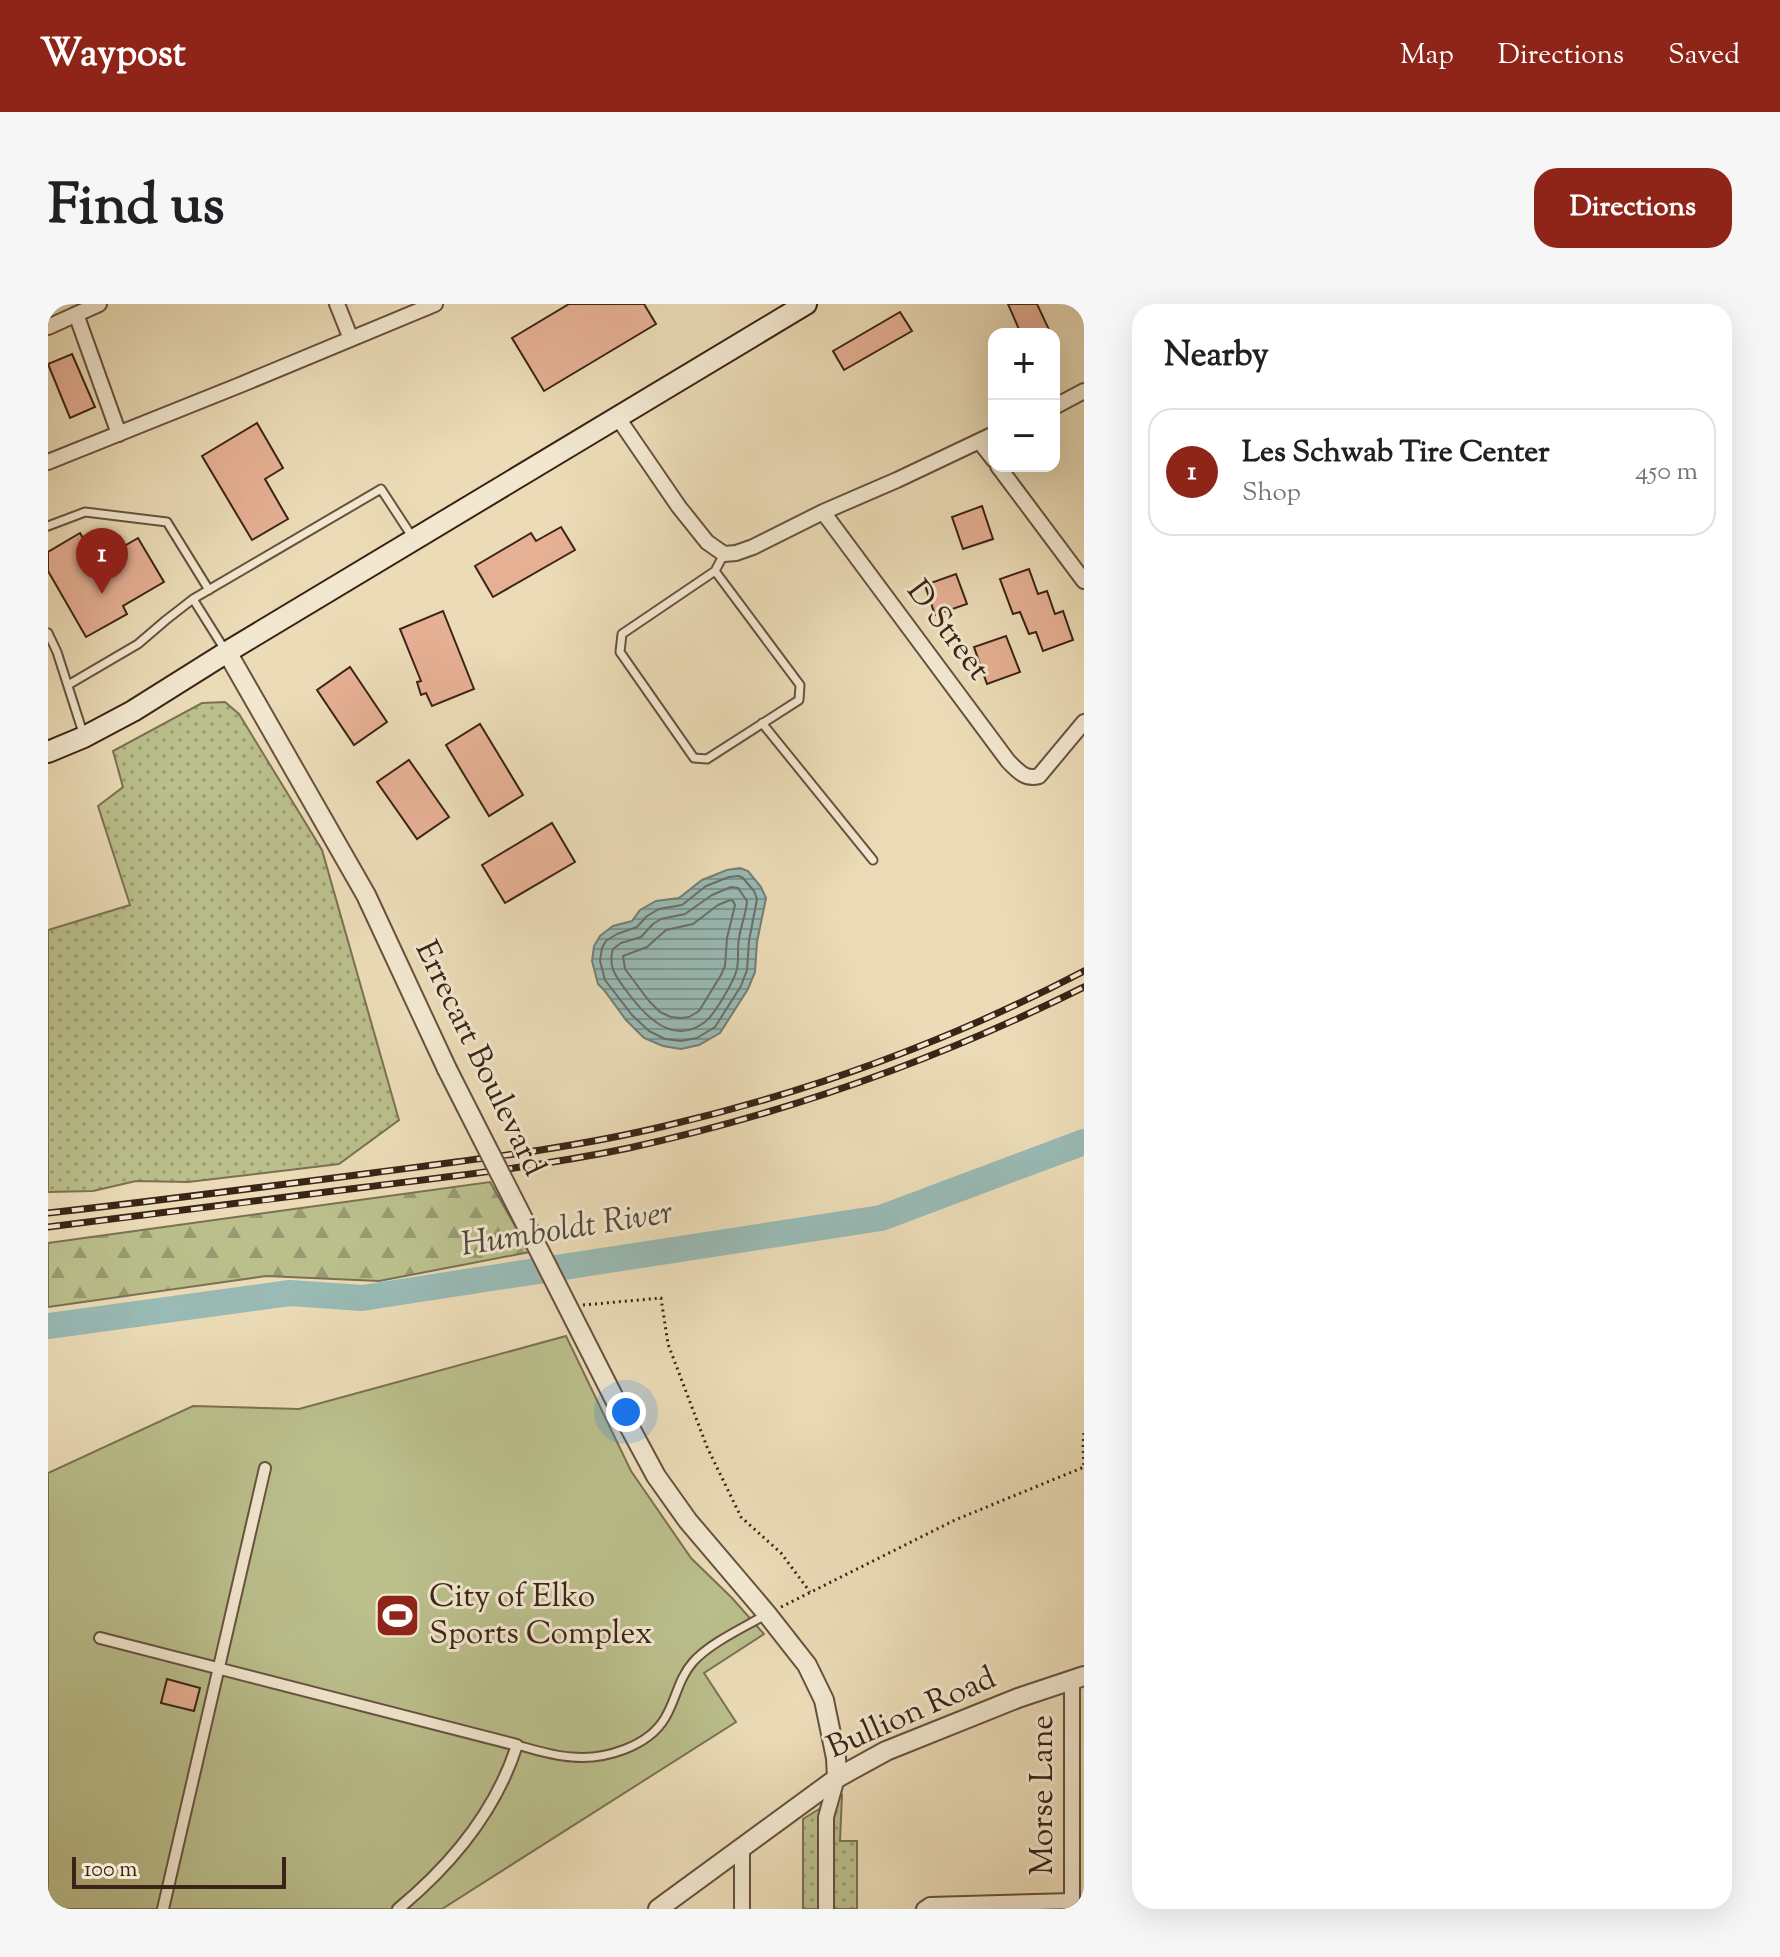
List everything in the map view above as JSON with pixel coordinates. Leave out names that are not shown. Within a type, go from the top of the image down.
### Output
[{"type":"main road","points":[[48,752],[133,711],[806,304]]},
{"type":"street","points":[[48,327],[99,304]]},
{"type":"street","points":[[337,304],[351,339]]},
{"type":"street","points":[[48,462],[435,304]]},
{"type":"street","points":[[76,314],[119,434]]},
{"type":"street","points":[[1060,404],[1084,391]]},
{"type":"street","points":[[618,418],[679,507],[707,542],[724,554],[753,547],[988,437]]},
{"type":"street","points":[[979,441],[988,452]]},
{"type":"street","points":[[1002,472],[1084,581]]},
{"type":"street","name":"D Street","points":[[823,512],[1008,761],[1021,774],[1031,779],[1039,776],[1084,722]]},
{"type":"street","name":"Errecart Boulevard","points":[[227,652],[366,895],[447,1069],[656,1476],[688,1521],[807,1665],[824,1700],[837,1778]]},
{"type":"street","points":[[163,1909],[265,1468]]},
{"type":"street","points":[[100,1638],[517,1745],[506,1775],[472,1830],[442,1868],[398,1909]]},
{"type":"street","name":"Bullion Road","points":[[658,1909],[837,1778],[886,1751],[1018,1698],[1078,1678]]},
{"type":"street","name":"Morse Lane","points":[[1072,1905],[1078,1794],[1078,1678]]},
{"type":"street","points":[[826,1909],[826,1817],[837,1778]]},
{"type":"street","points":[[742,1848],[742,1909]]},
{"type":"street","points":[[924,1909],[930,1905],[1072,1905]]},
{"type":"lane","points":[[68,685],[138,644],[193,599],[381,489],[415,540]]},
{"type":"lane","points":[[48,526],[85,512],[167,522],[209,590]]},
{"type":"lane","points":[[715,571],[800,685],[799,700],[707,759],[694,758],[620,652],[622,634],[715,571],[724,554]]},
{"type":"lane","points":[[193,599],[227,652]]},
{"type":"lane","points":[[48,633],[84,737]]},
{"type":"lane","points":[[762,723],[873,860]]},
{"type":"lane","points":[[517,1745],[573,1758],[605,1755],[631,1746],[653,1733],[664,1720],[678,1686],[695,1660],[767,1614]]},
{"type":"path","points":[[568,1307],[661,1298],[668,1344],[707,1447],[741,1517],[781,1553],[810,1592]]},
{"type":"path","points":[[767,1614],[955,1520],[1084,1467],[1084,1432]]},
{"type":"green space","points":[[225,702],[239,714],[322,850],[399,1120],[339,1164],[188,1182],[136,1181],[93,1191],[48,1192],[48,930],[130,905],[98,806],[123,787],[113,751],[202,703]]},
{"type":"green space","points":[[490,1182],[530,1252],[379,1281],[266,1276],[48,1307],[48,1243]]},
{"type":"green space","name":"City of Elko Sports Complex","points":[[566,1336],[631,1471],[691,1558],[764,1634],[704,1673],[736,1722],[442,1909],[48,1909],[48,1473],[193,1406],[299,1409]]},
{"type":"green space","points":[[842,1795],[840,1841],[857,1841],[857,1909],[803,1909],[803,1819]]},
{"type":"water","points":[[740,868],[748,871],[766,898],[757,942],[755,972],[748,989],[720,1033],[699,1045],[681,1049],[644,1038],[598,984],[592,961],[594,946],[600,936],[613,926],[632,921],[640,910],[656,901],[679,898],[702,880]]},
{"type":"building","points":[[569,304],[644,304],[656,324],[544,391],[512,338]]},
{"type":"building","points":[[1008,304],[1037,304],[1048,328],[1018,328]]},
{"type":"building","points":[[900,312],[912,331],[844,370],[833,351]]},
{"type":"building","points":[[72,354],[95,407],[70,418],[48,364]]},
{"type":"building","points":[[257,423],[283,468],[265,479],[288,519],[252,540],[202,456]]},
{"type":"building","points":[[982,506],[993,539],[963,549],[952,517]]},
{"type":"building","points":[[561,527],[575,550],[493,597],[475,566],[531,533],[536,541]]},
{"type":"building","points":[[80,533],[97,562],[138,538],[164,582],[123,606],[127,614],[86,637],[48,571],[48,552]]},
{"type":"building","points":[[1029,569],[1038,594],[1047,591],[1055,614],[1063,611],[1073,640],[1043,651],[1036,632],[1029,634],[1020,612],[1013,614],[1000,579]]},
{"type":"building","points":[[956,574],[967,604],[935,615],[925,585]]},
{"type":"building","points":[[443,611],[474,689],[432,706],[426,693],[421,695],[417,682],[421,681],[400,629]]},
{"type":"building","points":[[1006,636],[1020,672],[987,684],[974,647]]},
{"type":"building","points":[[350,667],[387,722],[354,745],[317,690]]},
{"type":"building","points":[[480,724],[523,795],[489,816],[446,745]]},
{"type":"building","points":[[409,760],[449,817],[417,839],[377,782]]},
{"type":"building","points":[[552,823],[575,862],[505,903],[482,865]]},
{"type":"building","points":[[167,1679],[200,1688],[194,1711],[161,1703]]},
{"type":"waterway","name":"Humboldt River","points":[[48,1326],[290,1293],[362,1298],[881,1218],[1084,1142]]},
{"type":"railway","points":[[48,1213],[482,1158],[665,1126],[773,1097],[879,1062],[983,1020],[1084,971]]},
{"type":"railway","points":[[48,1227],[498,1170],[629,1148],[746,1118],[862,1081],[974,1038],[1084,987]]},
{"type":"place","name":"Les Schwab Tire Center","points":[[102,594]]},
{"type":"place","name":"City of Elko Sports Complex","points":[[398,1616]]}]
